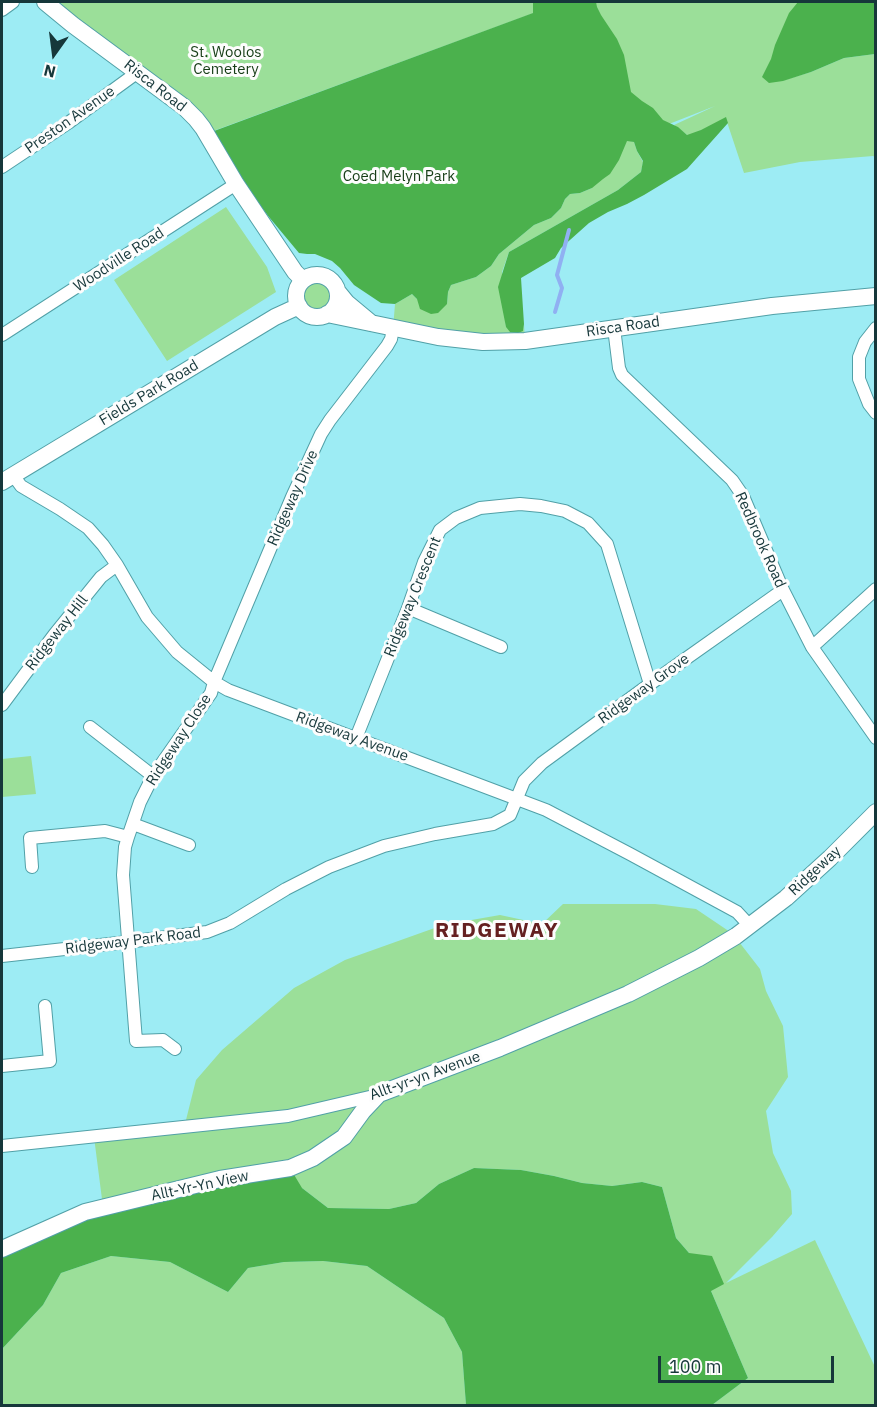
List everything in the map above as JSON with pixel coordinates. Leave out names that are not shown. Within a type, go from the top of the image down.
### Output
[{"type":"main road","name":"Risca Road","points":[[45,2],[184,107],[196,119],[236,184],[295,272],[303,280]]},
{"type":"main road","points":[[312,276],[325,276],[335,285],[338,292],[336,306],[327,314],[318,317],[304,312],[298,306],[296,294],[303,280],[312,276]]},
{"type":"main road","name":"Risca Road","points":[[338,292],[371,323]]},
{"type":"main road","name":"Risca Road","points":[[327,314],[438,337],[483,342],[525,341],[772,306],[876,296]]},
{"type":"main road","name":"Fields Park Road","points":[[7,479],[275,317],[298,306]]},
{"type":"main road","name":"Ridgeway","points":[[750,926],[786,898],[876,812]]},
{"type":"main road","name":"Allt-yr-yn Avenue","points":[[379,1094],[500,1048],[628,994],[699,958],[750,926]]},
{"type":"main road","name":"Allt-Yr-Yn View","points":[[2,1249],[85,1212],[220,1179],[290,1168],[313,1158],[344,1137],[379,1094]]},
{"type":"street","points":[[2,10],[14,2]]},
{"type":"street","name":"Preston Avenue","points":[[2,166],[68,123],[138,72]]},
{"type":"street","name":"Woodville Road","points":[[2,335],[236,184]]},
{"type":"street","name":"Ridgeway Drive","points":[[214,682],[292,496],[321,434],[387,346],[393,328]]},
{"type":"street","name":"Redbrook Road","points":[[614,328],[622,375],[738,488],[783,590],[812,647],[876,738]]},
{"type":"street","points":[[876,328],[865,342],[859,357],[859,379],[869,404],[876,412]]},
{"type":"street","name":"Ridgeway Avenue","points":[[7,479],[88,528],[117,565],[147,617],[177,652],[214,682],[228,690],[546,810],[737,912],[750,926]]},
{"type":"street","name":"Ridgeway Crescent","points":[[356,738],[408,609],[424,562],[440,530],[456,518],[480,508],[520,504],[541,506],[565,511],[588,523],[607,544],[650,684]]},
{"type":"street","name":"Ridgeway Hill","points":[[4,697],[101,577],[117,565]]},
{"type":"street","points":[[812,647],[876,589]]},
{"type":"street","name":"Ridgeway Grove","points":[[517,798],[524,781],[542,763],[783,590]]},
{"type":"street","points":[[408,609],[501,647]]},
{"type":"street","name":"Ridgeway Close","points":[[175,1049],[164,1041],[136,1041],[123,875],[125,847],[140,802],[153,776],[211,693],[214,682]]},
{"type":"street","points":[[90,727],[153,776]]},
{"type":"street","name":"Ridgeway Park Road","points":[[2,956],[207,932],[230,923],[328,867],[384,846],[493,824],[510,816],[517,798]]},
{"type":"street","points":[[133,824],[189,845]]},
{"type":"street","points":[[32,867],[30,838],[105,831],[128,837]]},
{"type":"street","points":[[2,1066],[50,1061],[45,1006]]},
{"type":"street","name":"Allt-yr-yn Avenue","points":[[2,1146],[288,1116],[379,1094]]},
{"type":"green space","name":"St. Woolos Cemetery","points":[[45,2],[875,2],[781,81],[811,72],[844,58],[875,54],[875,157],[800,162],[744,173],[726,119],[691,135],[687,135],[674,125],[715,106],[628,140],[634,142],[643,162],[641,172],[618,190],[509,252],[502,272],[506,327],[523,331],[524,324],[525,341],[393,329],[395,304],[412,294],[417,299],[447,304],[451,285],[476,277],[491,266],[499,254],[534,225],[551,218],[570,194],[592,188],[534,13],[205,134]]},
{"type":"green space","name":"Coed Melyn Park","points":[[533,2],[596,2],[624,55],[631,92],[653,108],[663,120],[678,127],[687,135],[726,117],[728,123],[687,169],[644,195],[589,223],[561,248],[555,258],[521,278],[523,331],[510,332],[506,327],[498,287],[509,252],[618,190],[641,172],[643,161],[634,142],[627,141],[610,174],[592,188],[570,194],[551,218],[534,225],[499,254],[491,266],[476,277],[451,285],[447,304],[438,313],[431,314],[420,309],[417,299],[412,294],[395,304],[381,303],[354,285],[332,261],[315,254],[299,253],[206,134],[533,13]]},
{"type":"green space","points":[[798,2],[875,2],[875,54],[844,58],[811,72],[769,83],[762,77],[789,13]]},
{"type":"green space","points":[[226,207],[267,267],[276,292],[167,361],[114,280]]},
{"type":"green space","points":[[317,282],[323,283],[331,291],[331,303],[323,311],[317,312],[311,311],[303,303],[302,297],[303,291],[311,283]]},
{"type":"green space","points":[[31,756],[36,794],[2,797],[2,759]]},
{"type":"green space","points":[[563,904],[655,904],[696,909],[736,936],[760,969],[766,991],[783,1026],[788,1077],[766,1111],[773,1153],[791,1191],[792,1214],[726,1283],[815,1240],[875,1367],[875,1405],[712,1405],[748,1378],[711,1291],[689,1253],[676,1238],[662,1187],[642,1182],[612,1186],[582,1183],[521,1170],[474,1168],[439,1184],[416,1203],[389,1209],[328,1208],[302,1188],[103,1207],[94,1137],[184,1128],[196,1080],[222,1050],[294,988],[345,960],[443,925],[500,915],[542,924]]},
{"type":"green space","points":[[290,1168],[302,1188],[328,1208],[389,1209],[416,1203],[439,1184],[474,1168],[521,1170],[582,1183],[612,1186],[642,1182],[662,1187],[676,1238],[689,1253],[712,1256],[724,1284],[711,1291],[748,1378],[712,1405],[466,1405],[462,1352],[444,1318],[367,1266],[323,1261],[284,1262],[248,1268],[228,1292],[170,1262],[111,1256],[61,1273],[43,1305],[2,1349],[2,1249],[85,1212]]},
{"type":"green space","points":[[111,1256],[170,1262],[228,1292],[248,1268],[284,1262],[323,1261],[367,1266],[444,1318],[462,1352],[466,1405],[2,1405],[2,1349],[43,1305],[61,1273]]},
{"type":"waterway","points":[[555,312],[562,288],[557,275],[569,230]]},
{"type":"district","name":"RIDGEWAY","points":[[497,931]]}]
